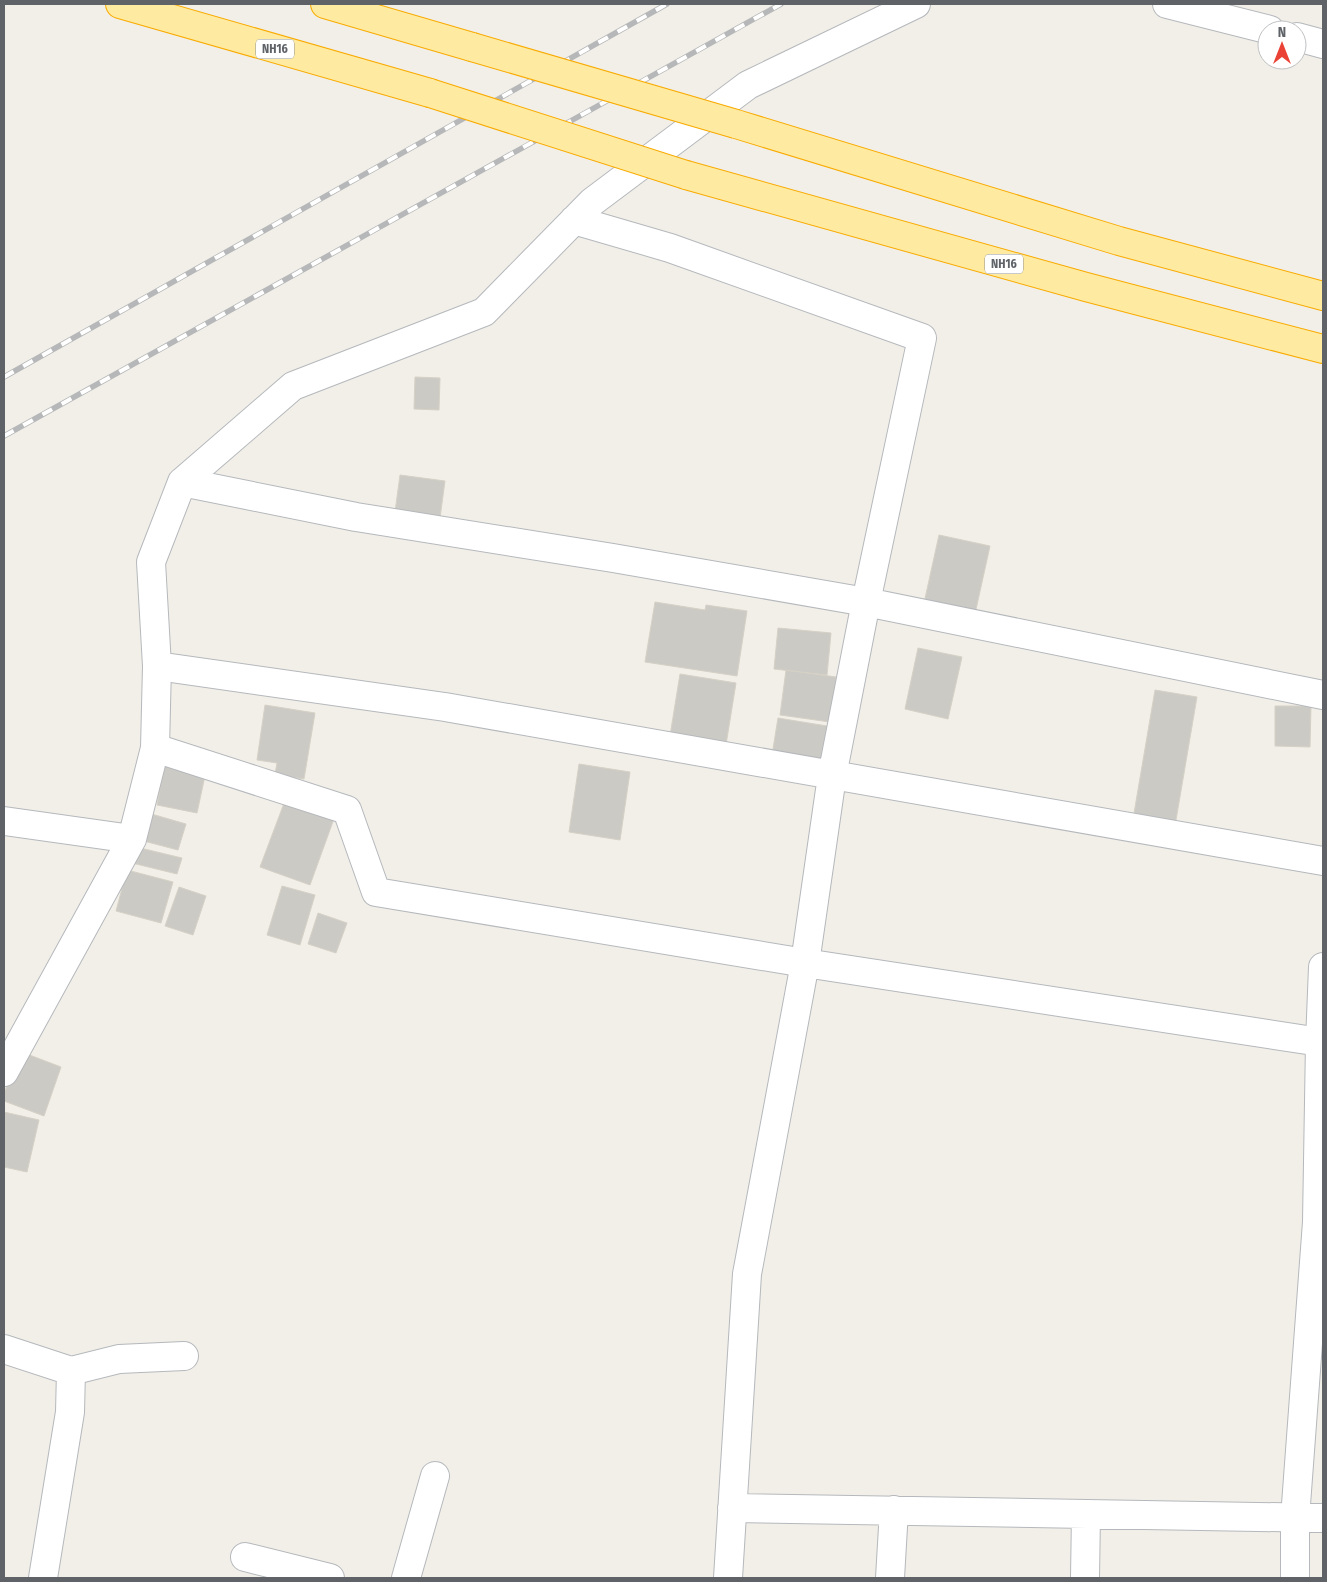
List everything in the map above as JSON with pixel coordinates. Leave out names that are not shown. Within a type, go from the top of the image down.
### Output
[{"type":"highway","name":"NH16","points":[[120,4],[430,94],[686,175],[1086,287],[1323,349]]},
{"type":"highway","points":[[325,4],[736,124],[1119,241],[1323,296]]},
{"type":"street","points":[[4,1072],[132,839],[155,748],[157,666],[152,562],[182,482],[293,386],[484,312],[592,202],[748,86],[916,4]]},
{"type":"street","points":[[1167,4],[1257,27]]},
{"type":"street","points":[[1307,40],[1323,44]]},
{"type":"street","points":[[574,220],[670,248],[922,338],[866,602],[832,776],[804,963],[747,1274],[728,1578]]},
{"type":"street","points":[[182,482],[356,517],[613,558],[866,602],[1323,695]]},
{"type":"street","points":[[157,666],[445,707],[1323,861]]},
{"type":"street","points":[[155,748],[347,810],[376,892],[804,963],[1322,1042]]},
{"type":"street","points":[[4,820],[132,839]]},
{"type":"street","points":[[1295,1578],[1295,1518],[1320,1222],[1323,968]]},
{"type":"street","points":[[4,1349],[71,1371],[119,1360],[184,1356]]},
{"type":"street","points":[[43,1578],[70,1412],[71,1371]]},
{"type":"street","points":[[406,1578],[435,1476]]},
{"type":"street","points":[[732,1508],[1323,1518]]},
{"type":"street","points":[[890,1578],[894,1510]]},
{"type":"street","points":[[1085,1578],[1086,1514]]},
{"type":"street","points":[[245,1557],[330,1578]]},
{"type":"building","points":[[415,377],[440,378],[439,410],[414,409]]},
{"type":"building","points":[[400,475],[445,481],[440,518],[395,512]]},
{"type":"building","points":[[939,535],[990,546],[975,614],[924,603]]},
{"type":"building","points":[[655,602],[705,610],[706,605],[747,611],[737,676],[645,662]]},
{"type":"building","points":[[778,628],[831,633],[827,675],[774,669]]},
{"type":"building","points":[[918,648],[962,657],[948,719],[905,709]]},
{"type":"building","points":[[786,670],[836,677],[830,722],[780,715]]},
{"type":"building","points":[[680,674],[736,683],[725,751],[669,742]]},
{"type":"building","points":[[1155,690],[1197,697],[1175,826],[1133,819]]},
{"type":"building","points":[[265,705],[315,713],[304,779],[275,774],[277,763],[257,760]]},
{"type":"building","points":[[1275,706],[1311,706],[1310,747],[1275,746]]},
{"type":"building","points":[[778,718],[827,726],[820,769],[771,761]]},
{"type":"building","points":[[165,763],[206,771],[197,813],[157,805]]},
{"type":"building","points":[[579,764],[630,772],[620,840],[569,832]]},
{"type":"building","points":[[286,798],[335,816],[310,885],[260,867]]},
{"type":"building","points":[[148,813],[186,824],[178,850],[140,840]]},
{"type":"building","points":[[136,847],[182,858],[177,874],[132,863]]},
{"type":"building","points":[[127,870],[173,882],[161,923],[116,911]]},
{"type":"building","points":[[282,886],[315,895],[300,945],[267,935]]},
{"type":"building","points":[[179,887],[206,896],[193,935],[165,926]]},
{"type":"building","points":[[318,913],[347,923],[336,953],[308,944]]},
{"type":"building","points":[[19,1051],[61,1067],[44,1116],[4,1101],[4,1094]]},
{"type":"building","points":[[4,1112],[39,1120],[27,1172],[4,1167]]},
{"type":"railway","points":[[4,377],[667,4]]},
{"type":"railway","points":[[4,436],[781,4]]}]
